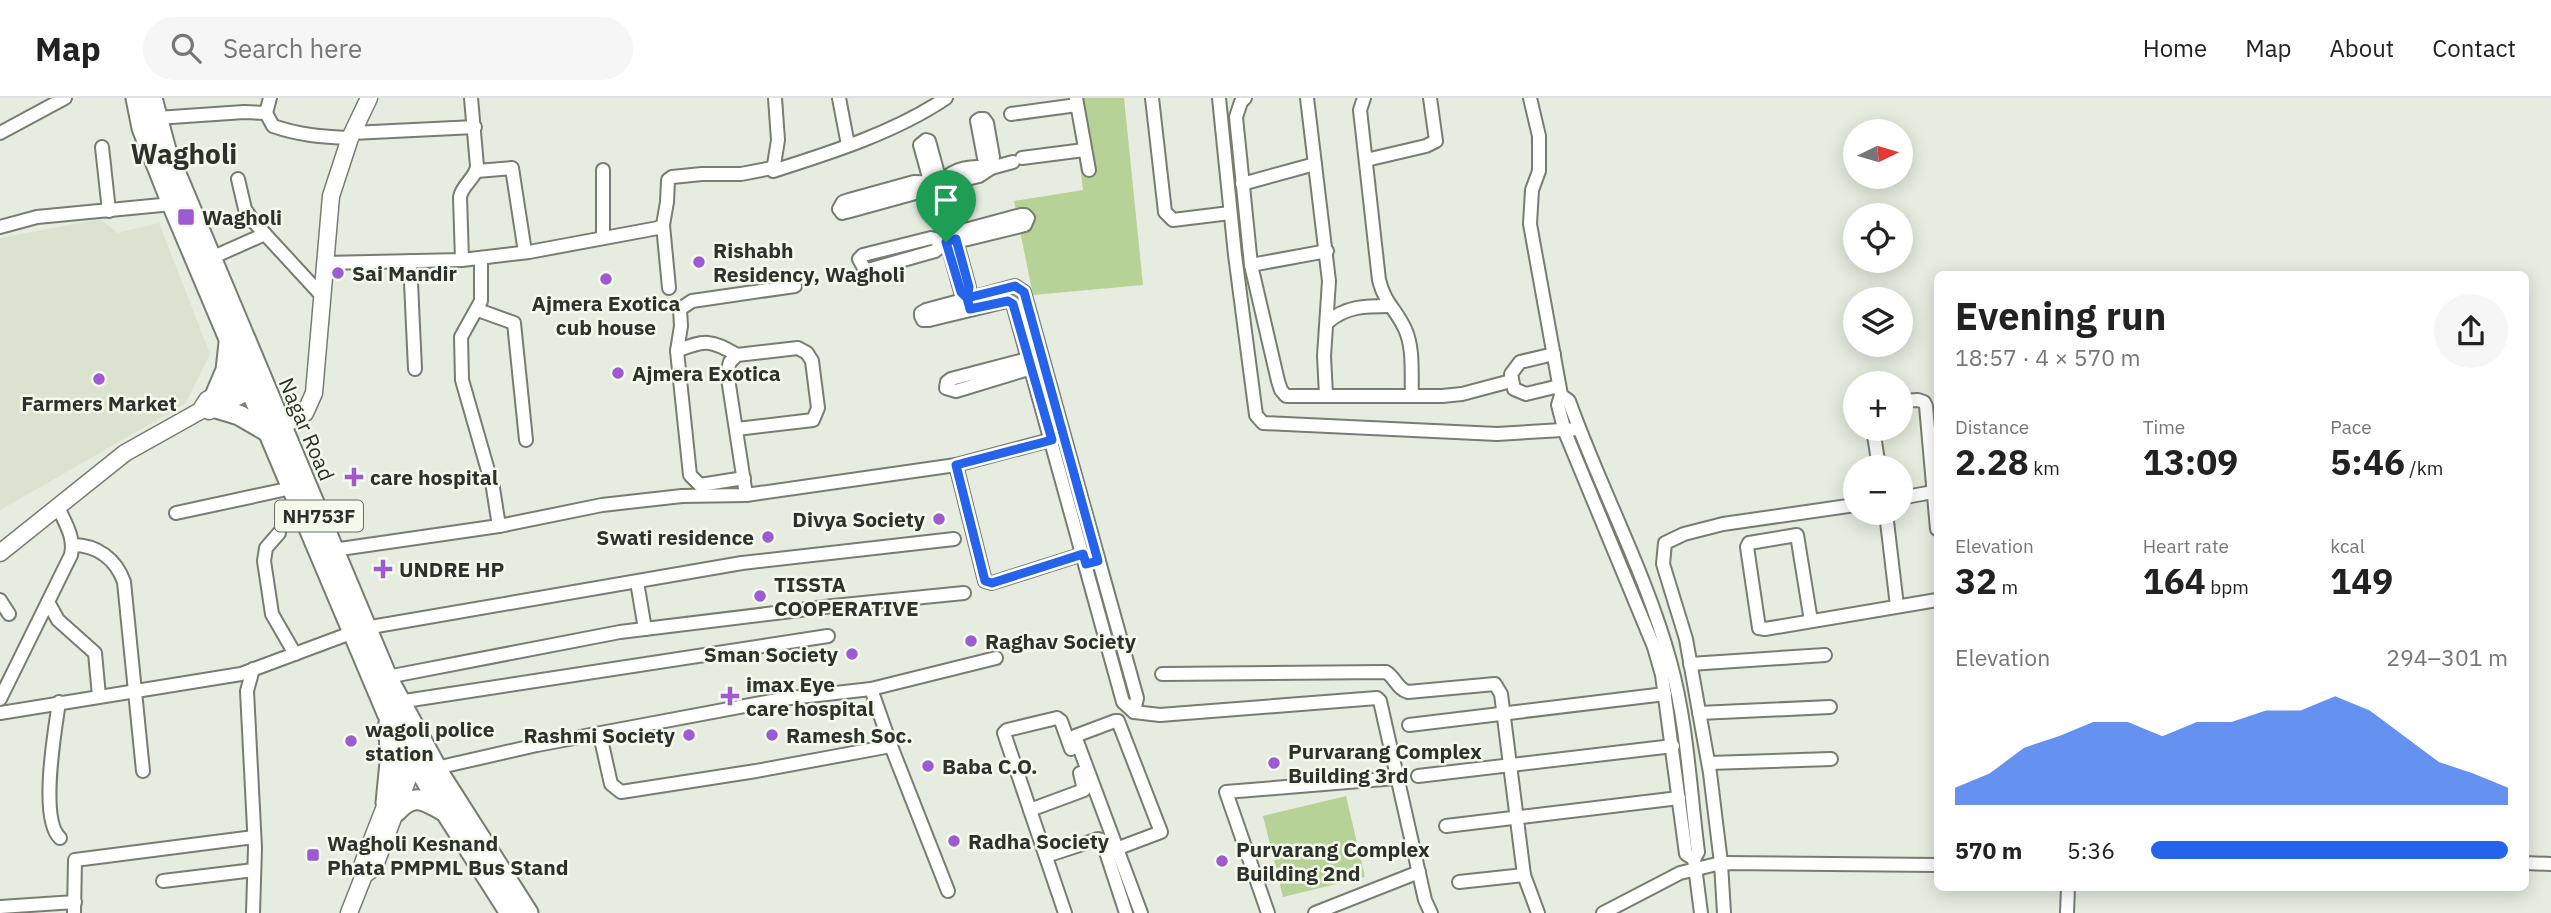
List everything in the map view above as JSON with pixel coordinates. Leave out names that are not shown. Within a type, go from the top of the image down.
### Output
[{"type":"highway","name":"Nagar Road","points":[[136,98],[142,128],[172,204],[230,341],[254,381]]},
{"type":"highway","name":"Nagar Road","points":[[152,98],[166,150],[211,258],[254,381],[333,550],[358,630],[387,677],[393,707]]},
{"type":"highway","points":[[230,341],[226,370],[210,405],[276,430]]},
{"type":"highway","name":"Nagar Road","points":[[276,430],[292,488],[393,707],[423,757],[528,913]]},
{"type":"highway","points":[[393,707],[391,807],[415,799],[445,811]]},
{"type":"highway","name":"Nagar Road","points":[[423,757],[445,811],[510,913]]},
{"type":"main road","points":[[276,430],[305,413],[314,393],[331,196],[351,135],[369,98]]},
{"type":"main road","points":[[0,553],[125,453],[254,381]]},
{"type":"main road","points":[[349,913],[364,875],[363,863],[391,807],[423,757]]},
{"type":"street","points":[[0,133],[65,98]]},
{"type":"street","points":[[270,98],[266,113],[273,126],[314,137],[475,127]]},
{"type":"street","points":[[471,98],[477,171]]},
{"type":"street","points":[[772,168],[778,141],[775,98]]},
{"type":"street","points":[[839,98],[848,145]]},
{"type":"street","points":[[669,288],[663,225],[667,185],[672,177],[741,174],[772,168],[773,171],[848,145],[927,111],[946,98]]},
{"type":"street","points":[[1152,98],[1165,212],[1168,218],[1173,220],[1230,213]]},
{"type":"street","points":[[1219,98],[1230,213],[1256,415],[1263,423],[1462,433],[1565,432],[1579,429]]},
{"type":"street","points":[[1245,98],[1236,117],[1251,265],[1280,390],[1286,396],[1293,397],[1412,396],[1462,394],[1511,381]]},
{"type":"street","points":[[1307,98],[1327,251],[1328,322],[1324,356],[1326,395]]},
{"type":"street","points":[[1364,98],[1360,110],[1378,280],[1383,296],[1404,327],[1408,338],[1412,396]]},
{"type":"street","points":[[1366,160],[1426,146],[1436,141],[1430,98]]},
{"type":"street","points":[[1530,98],[1539,136],[1539,171],[1532,190],[1530,224],[1560,390],[1558,405],[1565,432],[1654,647],[1665,694],[1686,854],[1695,864]]},
{"type":"street","points":[[1011,114],[1077,102],[1089,170]]},
{"type":"street","points":[[157,118],[244,111],[266,113]]},
{"type":"street","points":[[103,147],[109,211]]},
{"type":"street","points":[[935,183],[914,182],[862,196],[844,202],[839,209],[842,213],[919,192],[935,183],[950,172],[975,165],[991,168],[1017,160],[1084,150]]},
{"type":"street","points":[[1242,184],[1315,164]]},
{"type":"street","points":[[462,260],[461,189],[477,171],[512,168],[524,252]]},
{"type":"street","points":[[603,170],[603,237]]},
{"type":"street","points":[[238,179],[246,209],[253,221],[323,297]]},
{"type":"street","points":[[935,183],[951,240],[961,292],[968,303]]},
{"type":"street","points":[[0,227],[37,218],[172,204]]},
{"type":"street","points":[[951,240],[935,251],[868,270],[859,259],[863,255],[931,238],[951,240],[968,239],[1025,225],[1028,218],[1021,215],[965,230],[951,240]]},
{"type":"street","points":[[324,263],[462,260],[524,252],[663,225]]},
{"type":"street","points":[[211,258],[265,234]]},
{"type":"street","points":[[1251,265],[1327,251]]},
{"type":"street","points":[[481,257],[481,300],[478,310],[461,337],[462,380],[494,488],[499,526]]},
{"type":"street","points":[[410,261],[415,369]]},
{"type":"street","points":[[744,478],[701,485],[690,475],[677,351],[681,326],[680,309],[692,301],[795,286]]},
{"type":"street","points":[[968,303],[1015,286],[1024,292],[1036,362],[1121,668],[1137,698],[1135,712],[1160,715],[1377,698],[1380,701],[1419,872],[1424,906],[1431,913]]},
{"type":"street","points":[[1011,302],[1019,287]]},
{"type":"street","points":[[968,303],[1011,302]]},
{"type":"street","points":[[1011,302],[1036,362]]},
{"type":"street","points":[[1328,322],[1339,312],[1365,306],[1389,306]]},
{"type":"street","points":[[478,310],[514,323],[526,440]]},
{"type":"street","points":[[677,351],[694,344],[714,342],[737,355],[798,348],[807,354],[812,361],[818,408],[813,420],[737,429]]},
{"type":"street","points":[[1554,354],[1520,362],[1511,374],[1511,381],[1514,389],[1526,394],[1560,390]]},
{"type":"street","points":[[737,355],[730,362],[727,372],[746,495]]},
{"type":"street","points":[[1020,361],[1036,362],[1026,370],[956,391],[947,388],[947,382],[951,379],[1020,361]]},
{"type":"street","points":[[1560,390],[1569,401],[1654,612],[1671,664],[1684,734],[1698,852],[1695,864],[1701,913]]},
{"type":"street","points":[[1913,400],[1924,402],[1926,406],[1934,501]]},
{"type":"street","points":[[333,550],[499,526],[602,505],[682,496],[746,495],[956,465],[1057,438]]},
{"type":"street","points":[[956,465],[985,581],[992,583],[1089,560]]},
{"type":"street","points":[[176,513],[292,488]]},
{"type":"street","points":[[1913,496],[1933,492]]},
{"type":"street","points":[[0,699],[71,555],[71,535],[58,507]]},
{"type":"street","points":[[1724,913],[1709,764],[1686,639],[1663,564],[1665,543],[1684,534],[1723,524],[1843,507]]},
{"type":"street","points":[[1783,516],[1786,537]]},
{"type":"street","points":[[1887,525],[1897,607]]},
{"type":"street","points":[[279,533],[266,548],[264,561],[272,614],[295,654]]},
{"type":"street","points":[[1811,621],[1797,536],[1749,543],[1747,547],[1759,628],[1765,629],[1934,601]]},
{"type":"street","points":[[0,713],[241,674],[358,630],[743,563],[954,539]]},
{"type":"street","points":[[73,545],[87,545],[103,553],[120,572],[124,582],[143,771]]},
{"type":"street","points":[[637,582],[645,629]]},
{"type":"street","points":[[387,677],[645,629],[964,593]]},
{"type":"street","points":[[0,600],[9,614]]},
{"type":"street","points":[[48,602],[58,620],[94,653],[99,696]]},
{"type":"street","points":[[393,707],[828,636]]},
{"type":"street","points":[[1690,664],[1825,655]]},
{"type":"street","points":[[423,757],[537,746],[782,699],[871,689],[996,658]]},
{"type":"street","points":[[253,669],[247,691],[254,837],[253,913]]},
{"type":"street","points":[[1162,674],[1386,672],[1402,691],[1408,692],[1495,684],[1500,688],[1524,874],[1538,913]]},
{"type":"street","points":[[871,689],[948,891]]},
{"type":"street","points":[[1409,725],[1665,694]]},
{"type":"street","points":[[59,702],[49,776],[53,830],[60,838]]},
{"type":"street","points":[[1699,713],[1830,706]]},
{"type":"street","points":[[1030,810],[1084,790],[1061,721],[1057,718],[1004,733],[1030,810],[1046,856],[1065,913]]},
{"type":"street","points":[[1116,849],[1161,832],[1118,722],[1115,721],[1075,736],[1116,849],[1141,913]]},
{"type":"street","points":[[600,735],[611,784],[621,792],[891,746]]},
{"type":"street","points":[[1418,776],[1673,746]]},
{"type":"street","points":[[1709,764],[1831,759]]},
{"type":"street","points":[[1268,913],[1226,792],[1396,778]]},
{"type":"street","points":[[1446,826],[1679,797]]},
{"type":"street","points":[[0,907],[75,908],[75,860],[254,837]]},
{"type":"street","points":[[1046,856],[1101,840],[1126,913]]},
{"type":"street","points":[[2529,863],[2551,864]]},
{"type":"street","points":[[1603,913],[1695,864],[1934,865]]},
{"type":"street","points":[[163,881],[254,870]]},
{"type":"street","points":[[1315,913],[1419,872]]},
{"type":"street","points":[[1459,881],[1524,874]]},
{"type":"street","points":[[2067,913],[2068,891]]},
{"type":"shaded area","name":"Farmers Market","points":[[100,219],[117,233],[159,223],[210,354],[185,404],[0,510],[0,238]]},
{"type":"green space","points":[[1071,98],[1124,98],[1143,285],[1033,295],[1014,201],[1083,190]]},
{"type":"green space","points":[[1346,796],[1365,877],[1283,897],[1263,816]]},
{"type":"place","name":"Wagholi","points":[[186,217]]},
{"type":"place","name":"Rishabh Residency, Wagholi","points":[[699,262]]},
{"type":"place","name":"Sai Mandir","points":[[338,273]]},
{"type":"place","name":"Ajmera Exotica cub house","points":[[606,279]]},
{"type":"place","name":"Ajmera Exotica","points":[[618,373]]},
{"type":"place","name":"Farmers Market","points":[[99,379]]},
{"type":"place","name":"care hospital","points":[[354,477]]},
{"type":"place","name":"Divya Society","points":[[939,519]]},
{"type":"place","name":"Swati residence","points":[[768,537]]},
{"type":"place","name":"UNDRE HP","points":[[383,569]]},
{"type":"place","name":"TISSTA COOPERATIVE","points":[[760,596]]},
{"type":"place","name":"Raghav Society","points":[[971,641]]},
{"type":"place","name":"Sman Society","points":[[852,654]]},
{"type":"place","name":"imax Eye care hospital","points":[[730,696]]},
{"type":"place","name":"Rashmi Society","points":[[689,735]]},
{"type":"place","name":"Ramesh Soc.","points":[[772,735]]},
{"type":"place","name":"wagoli police station","points":[[351,741]]},
{"type":"place","name":"Purvarang Complex Building 3rd","points":[[1274,763]]},
{"type":"place","name":"Baba C.O.","points":[[928,766]]},
{"type":"place","name":"Radha Society","points":[[954,841]]},
{"type":"place","name":"Wagholi Kesnand Phata PMPML Bus Stand","points":[[313,855]]},
{"type":"place","name":"Purvarang Complex Building 2nd","points":[[1222,861]]},
{"type":"district","name":"Wagholi","points":[[184,153]]},
{"type":"route","points":[[946,242],[956,239],[969,287],[967,298],[1015,286],[1024,292],[1098,561],[1086,564],[1083,554],[992,583],[985,581],[956,465],[1052,440],[1013,304],[1008,301],[970,309],[967,298],[961,292],[946,242]]}]
